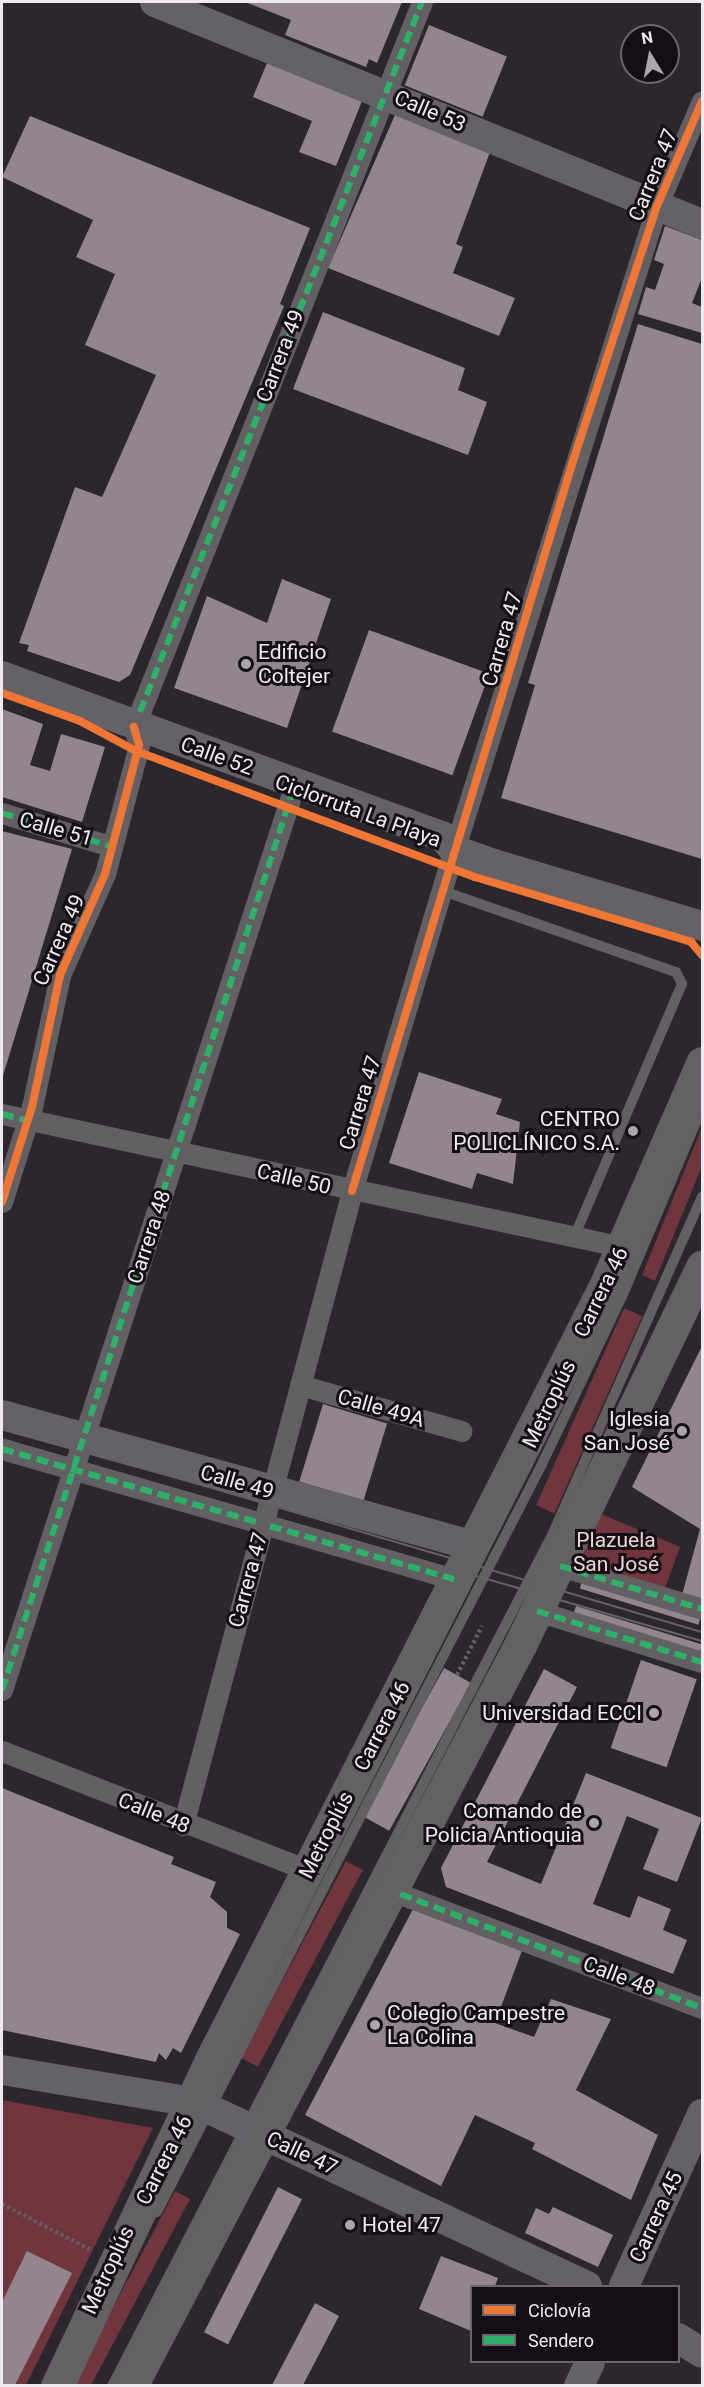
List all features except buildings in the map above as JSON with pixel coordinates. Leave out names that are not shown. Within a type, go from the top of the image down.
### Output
[{"type":"main road","name":"Carrera 46","points":[[57,2385],[202,2106],[308,1870],[474,1546],[623,1247],[702,1064]]},
{"type":"main road","points":[[131,2385],[254,2131],[560,1566],[702,1266]]},
{"type":"street","name":"Calle 53","points":[[155,2],[384,92],[702,224]]},
{"type":"street","name":"Carrera 49","points":[[2,1202],[25,1120],[54,993],[99,893],[138,745],[137,720],[384,92],[422,2]]},
{"type":"street","name":"Carrera 47","points":[[183,1825],[352,1191],[454,850],[657,206],[702,101]]},
{"type":"street","name":"Calle 52","points":[[2,676],[137,720],[295,784],[442,836],[454,850],[702,926]]},
{"type":"street","name":"Carrera 48","points":[[2,1690],[295,784]]},
{"type":"street","name":"Calle 51","points":[[2,813],[110,846]]},
{"type":"street","name":"Calle 50","points":[[2,1114],[352,1191],[623,1247]]},
{"type":"street","name":"Calle 49A","points":[[300,1385],[462,1431]]},
{"type":"street","name":"Calle 49","points":[[2,1414],[272,1492],[474,1546]]},
{"type":"street","name":"Calle 49","points":[[2,1449],[456,1580]]},
{"type":"street","points":[[560,1566],[702,1609]]},
{"type":"street","points":[[537,1611],[702,1662]]},
{"type":"street","name":"Calle 48","points":[[2,1751],[183,1825],[308,1870]]},
{"type":"street","name":"Calle 48","points":[[400,1894],[702,2008]]},
{"type":"street","name":"Calle 47","points":[[2,2070],[202,2106],[585,2285]]},
{"type":"street","name":"Carrera 45","points":[[624,2285],[702,2114]]},
{"type":"street","points":[[680,2339],[702,2353]]},
{"type":"street","points":[[579,2385],[589,2363]]},
{"type":"lane","points":[[443,891],[676,972],[682,984],[574,1237]]},
{"type":"lane","name":"Metroplús","points":[[150,2225],[202,2106],[542,1464],[620,1301],[702,1108]]},
{"type":"lane","points":[[112,2385],[254,2131],[553,1533],[702,1197]]},
{"type":"path","points":[[457,1675],[482,1626]]},
{"type":"path","points":[[2,2204],[99,2254]]},
{"type":"green space","points":[[702,1127],[702,1166],[655,1281],[642,1275]]},
{"type":"green space","points":[[624,1308],[642,1316],[554,1513],[536,1505]]},
{"type":"green space","name":"Plazuela San José","points":[[601,1514],[680,1547],[662,1596],[573,1570]]},
{"type":"green space","points":[[346,1861],[363,1870],[258,2067],[241,2058]]},
{"type":"green space","points":[[2,2100],[153,2128],[26,2385],[2,2385]]},
{"type":"green space","points":[[175,2191],[190,2199],[91,2386],[82,2386],[74,2382]]},
{"type":"tram line","points":[[2,1426],[702,1632]]},
{"type":"tram line","points":[[2,1439],[702,1641]]},
{"type":"marked path","points":[[140,712],[422,2]]},
{"type":"marked path","points":[[2,1690],[295,784]]},
{"type":"marked path","points":[[2,813],[110,846]]},
{"type":"marked path","points":[[2,1114],[25,1120]]},
{"type":"marked path","points":[[2,1449],[256,1522]]},
{"type":"marked path","points":[[270,1526],[457,1580]]},
{"type":"marked path","points":[[560,1566],[702,1609]]},
{"type":"marked path","points":[[537,1611],[702,1662]]},
{"type":"marked path","points":[[400,1894],[702,2008]]},
{"type":"cycle path","points":[[352,1191],[573,461],[657,206],[702,101]]},
{"type":"cycle path","name":"Ciclorruta La Playa","points":[[2,693],[80,721],[136,751],[475,877],[691,942],[702,955]]},
{"type":"cycle path","points":[[2,1202],[32,1107],[60,975],[105,874],[139,745],[134,727]]},
{"type":"place","name":"Edificio Coltejer","points":[[246,664]]},
{"type":"place","name":"CENTRO POLICLÍNICO S.A.","points":[[633,1131]]},
{"type":"place","name":"Iglesia San José","points":[[682,1431]]},
{"type":"place","name":"Universidad ECCI","points":[[654,1713]]},
{"type":"place","name":"Comando de Policia Antioquia","points":[[594,1823]]},
{"type":"place","name":"Colegio Campestre La Colina","points":[[375,2025]]},
{"type":"place","name":"Hotel 47","points":[[350,2225]]}]
